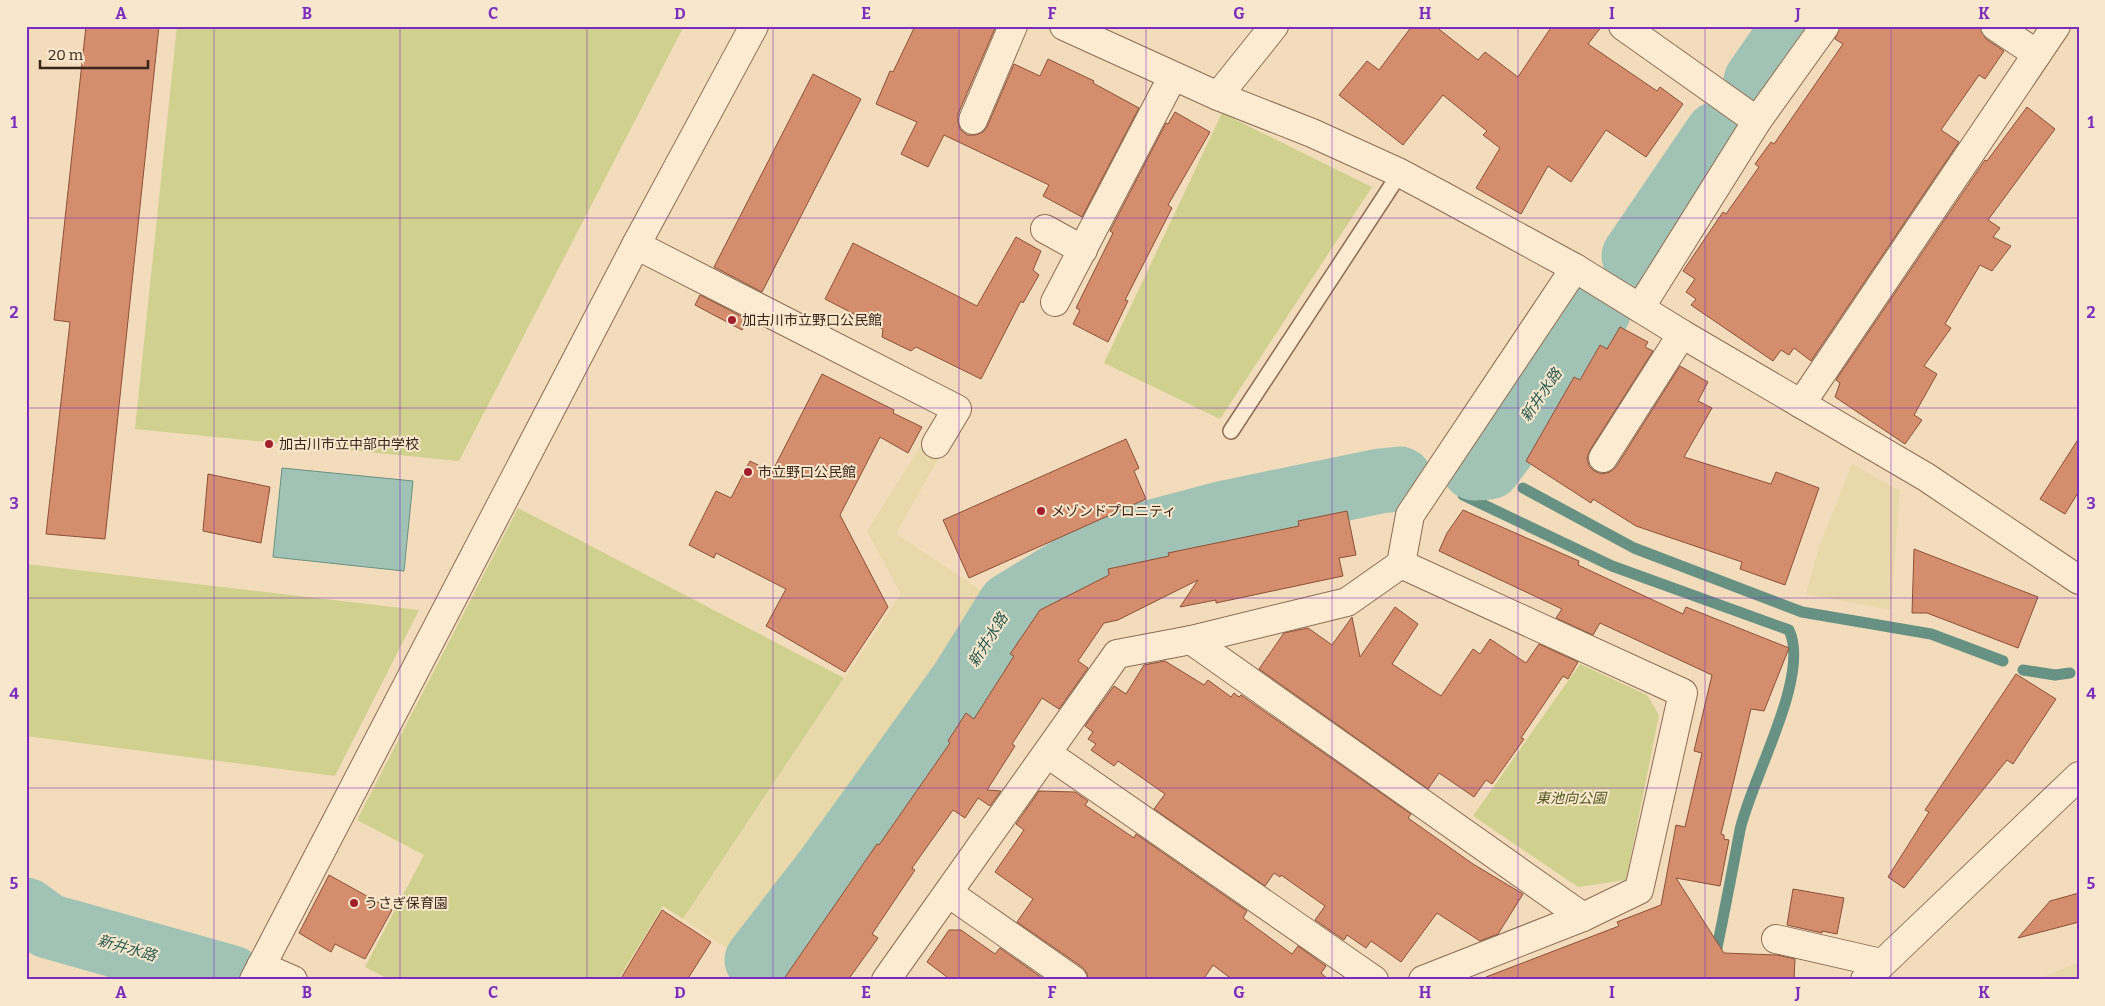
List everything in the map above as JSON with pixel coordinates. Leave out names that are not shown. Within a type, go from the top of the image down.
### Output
[{"type":"street","points":[[293,980],[258,973],[636,244],[754,26]]},
{"type":"street","points":[[973,120],[1013,26]]},
{"type":"street","points":[[1064,26],[1218,96],[1312,133],[1400,173],[1575,268],[1682,334],[1926,477],[2076,572]]},
{"type":"street","points":[[1218,96],[1274,26]]},
{"type":"street","points":[[1623,26],[1757,120]]},
{"type":"street","points":[[1640,308],[1757,120],[1825,26]]},
{"type":"street","points":[[1996,26],[2037,54]]},
{"type":"street","points":[[1801,404],[2056,26]]},
{"type":"street","points":[[1056,302],[1173,76]]},
{"type":"street","points":[[1045,230],[1083,250]]},
{"type":"street","points":[[636,244],[957,410],[936,444]]},
{"type":"street","points":[[886,980],[950,894],[1118,654],[1191,640],[1347,602],[1401,564],[1410,514],[1575,268]]},
{"type":"street","points":[[1603,458],[1682,334]]},
{"type":"street","points":[[1401,564],[1683,693],[1639,890],[1583,917],[1423,980]]},
{"type":"street","points":[[1191,640],[1583,917]]},
{"type":"street","points":[[1048,754],[1374,980]]},
{"type":"street","points":[[1776,939],[1873,971],[2079,776]]},
{"type":"street","points":[[950,894],[1073,980]]},
{"type":"lane","points":[[1231,432],[1400,173]]},
{"type":"shaded area","points":[[926,438],[944,448],[896,534],[999,602],[930,701],[917,697],[866,775],[736,955],[684,919],[901,594],[867,531]]},
{"type":"shaded area","points":[[1852,464],[1900,491],[1891,610],[1806,594],[1820,544]]},
{"type":"shaded area","points":[[282,468],[413,481],[404,571],[273,557]]},
{"type":"shaded area","points":[[2079,962],[2079,980],[2036,980]]},
{"type":"green space","points":[[177,26],[684,26],[459,461],[135,429]]},
{"type":"green space","points":[[1222,113],[1372,187],[1220,419],[1104,363]]},
{"type":"green space","points":[[518,508],[844,678],[683,919],[663,906],[618,980],[390,980],[365,967],[424,855],[357,820]]},
{"type":"green space","points":[[26,564],[419,610],[335,776],[26,736]]},
{"type":"green space","name":"東池向公園","points":[[1580,664],[1647,695],[1659,715],[1626,880],[1578,887],[1473,816]]},
{"type":"building","points":[[86,26],[159,26],[105,539],[46,534],[70,322],[54,320]]},
{"type":"building","points":[[915,26],[996,26],[958,114],[960,129],[967,135],[983,132],[987,127],[1014,64],[1040,76],[1048,59],[1094,81],[1093,83],[1139,108],[1082,217],[1043,196],[1049,185],[944,135],[928,167],[901,154],[917,122],[876,104],[890,71],[893,72]]},
{"type":"building","points":[[1412,26],[1435,26],[1478,60],[1485,52],[1518,77],[1552,26],[1602,26],[1588,44],[1657,91],[1660,87],[1683,104],[1646,157],[1606,130],[1571,182],[1548,166],[1521,214],[1476,188],[1500,148],[1483,135],[1487,131],[1443,95],[1403,145],[1339,95],[1367,61],[1379,70]]},
{"type":"building","points":[[1840,26],[1980,26],[1986,39],[2004,51],[1985,79],[1979,75],[1941,130],[1959,142],[1811,361],[1794,348],[1789,355],[1781,350],[1773,361],[1691,305],[1696,299],[1686,292],[1695,279],[1683,271],[1723,212],[1726,214],[1759,167],[1755,164],[1771,142],[1774,144],[1843,44],[1835,39]]},
{"type":"building","points":[[813,74],[861,99],[762,292],[714,267]]},
{"type":"building","points":[[2027,107],[2055,129],[1988,220],[2000,228],[1993,237],[2011,246],[1992,271],[1980,265],[1945,324],[1951,328],[1924,366],[1937,374],[1914,415],[1922,420],[1905,444],[1835,397],[1840,383],[1836,380],[1985,160],[1987,161]]},
{"type":"building","points":[[1175,112],[1210,132],[1168,205],[1172,208],[1125,300],[1128,301],[1108,342],[1073,324],[1080,310],[1076,308],[1113,233],[1110,231],[1166,123],[1168,124]]},
{"type":"building","points":[[1016,237],[1041,251],[1033,270],[1039,275],[1023,303],[1021,301],[981,379],[916,347],[911,351],[882,337],[883,329],[825,299],[853,243],[977,306]]},
{"type":"building","points":[[700,295],[747,319],[742,330],[695,305]]},
{"type":"building","points":[[1620,327],[1648,342],[1645,347],[1653,351],[1590,450],[1587,458],[1589,466],[1594,471],[1602,474],[1610,472],[1616,467],[1680,366],[1708,382],[1698,401],[1712,408],[1684,457],[1771,484],[1776,472],[1819,488],[1785,585],[1740,569],[1742,562],[1636,526],[1593,499],[1591,503],[1526,461],[1574,377],[1580,380],[1600,345],[1607,349]]},
{"type":"building","name":"市立野口公民館","points":[[822,374],[894,410],[893,413],[922,427],[908,453],[880,437],[840,515],[888,607],[845,672],[766,626],[786,589],[716,553],[714,558],[689,545],[716,491],[731,498],[750,461],[772,472]]},
{"type":"building","points":[[2079,438],[2079,491],[2065,514],[2040,499]]},
{"type":"building","name":"メゾンドプロニティ","points":[[1126,439],[1139,468],[1134,471],[1146,499],[969,578],[943,520]]},
{"type":"building","points":[[208,474],[270,487],[261,543],[203,531]]},
{"type":"building","points":[[1463,510],[1579,561],[1578,565],[1683,614],[1686,607],[1789,648],[1764,711],[1751,709],[1721,834],[1724,835],[1724,839],[1729,840],[1720,886],[1676,878],[1724,953],[1777,955],[1795,959],[1794,980],[1486,980],[1486,977],[1619,926],[1617,922],[1661,905],[1676,825],[1685,827],[1702,753],[1694,751],[1712,675],[1600,623],[1593,635],[1556,618],[1562,609],[1439,551],[1447,533]]},
{"type":"building","points":[[1347,511],[1356,555],[1339,558],[1343,576],[1216,603],[1216,600],[1180,607],[1198,580],[1118,620],[1104,623],[1078,661],[1088,668],[1059,709],[1042,698],[1012,744],[1015,746],[987,790],[1001,791],[990,806],[978,798],[965,818],[953,810],[912,868],[915,870],[872,934],[878,938],[848,980],[783,980],[950,743],[948,741],[966,713],[974,719],[1014,656],[1010,654],[1040,610],[1109,575],[1108,569],[1169,556],[1168,553],[1299,526],[1298,521]]},
{"type":"building","points":[[1914,549],[2038,597],[2018,648],[1927,613],[1912,613]]},
{"type":"building","points":[[1395,607],[1418,624],[1392,664],[1441,696],[1473,649],[1480,654],[1490,639],[1526,663],[1539,644],[1578,662],[1568,679],[1563,676],[1521,738],[1524,739],[1492,784],[1486,780],[1474,797],[1439,773],[1428,789],[1259,669],[1284,633],[1308,628],[1332,645],[1352,617],[1360,657]]},
{"type":"building","points":[[1165,661],[1204,685],[1208,680],[1231,697],[1234,693],[1239,697],[1241,695],[1411,814],[1408,818],[1473,864],[1523,894],[1498,934],[1480,941],[1437,913],[1401,962],[1371,941],[1366,948],[1347,935],[1344,940],[1315,920],[1325,906],[1281,875],[1280,877],[1274,873],[1265,886],[1154,809],[1165,794],[1118,761],[1114,766],[1091,750],[1096,744],[1088,739],[1093,732],[1085,726],[1114,686],[1126,694],[1144,665]]},
{"type":"building","points":[[2016,674],[2056,699],[2013,764],[2007,760],[1904,888],[1888,877],[1929,812],[1925,810]]},
{"type":"building","points":[[1039,791],[1075,792],[1088,801],[1085,805],[1134,838],[1136,834],[1247,911],[1243,918],[1292,954],[1298,946],[1326,966],[1321,973],[1329,980],[1233,980],[1213,965],[1203,980],[1088,980],[1087,973],[1082,967],[1017,922],[1033,899],[995,872],[1024,830],[1016,824]]},
{"type":"building","points":[[329,875],[392,910],[365,959],[335,944],[331,952],[299,933]]},
{"type":"building","points":[[1793,889],[1844,898],[1837,934],[1822,931],[1822,933],[1787,925]]},
{"type":"building","points":[[2079,893],[2079,922],[2018,938],[2050,901]]},
{"type":"building","points":[[662,910],[711,942],[687,980],[620,980]]},
{"type":"building","points":[[949,930],[961,930],[995,954],[1000,948],[1045,980],[951,980],[927,962]]},
{"type":"waterway","name":"新井水路","points":[[1756,81],[1794,26]]},
{"type":"waterway","name":"新井水路","points":[[1634,256],[1717,134]]},
{"type":"waterway","name":"新井水路","points":[[1474,468],[1489,467],[1529,414],[1599,310]]},
{"type":"waterway","points":[[1474,468],[1465,479],[1463,495],[1612,566],[1789,630],[1794,650],[1792,673],[1786,700],[1740,830],[1715,957]]},
{"type":"waterway","name":"新井水路","points":[[757,960],[828,868],[962,682],[1010,605],[1089,557],[1146,534],[1225,513],[1380,481],[1400,479]]},
{"type":"waterway","points":[[1523,488],[1634,548],[1802,612],[1931,634],[2003,661]]},
{"type":"waterway","points":[[2023,670],[2055,675],[2070,673]]},
{"type":"waterway","name":"新井水路","points":[[26,910],[48,926],[232,978]]},
{"type":"place","name":"加古川市立野口公民館","points":[[732,320]]},
{"type":"place","name":"加古川市立中部中学校","points":[[269,444]]},
{"type":"place","name":"市立野口公民館","points":[[748,472]]},
{"type":"place","name":"メゾンドプロニティ","points":[[1041,511]]},
{"type":"place","name":"うさぎ保育園","points":[[354,903]]}]
